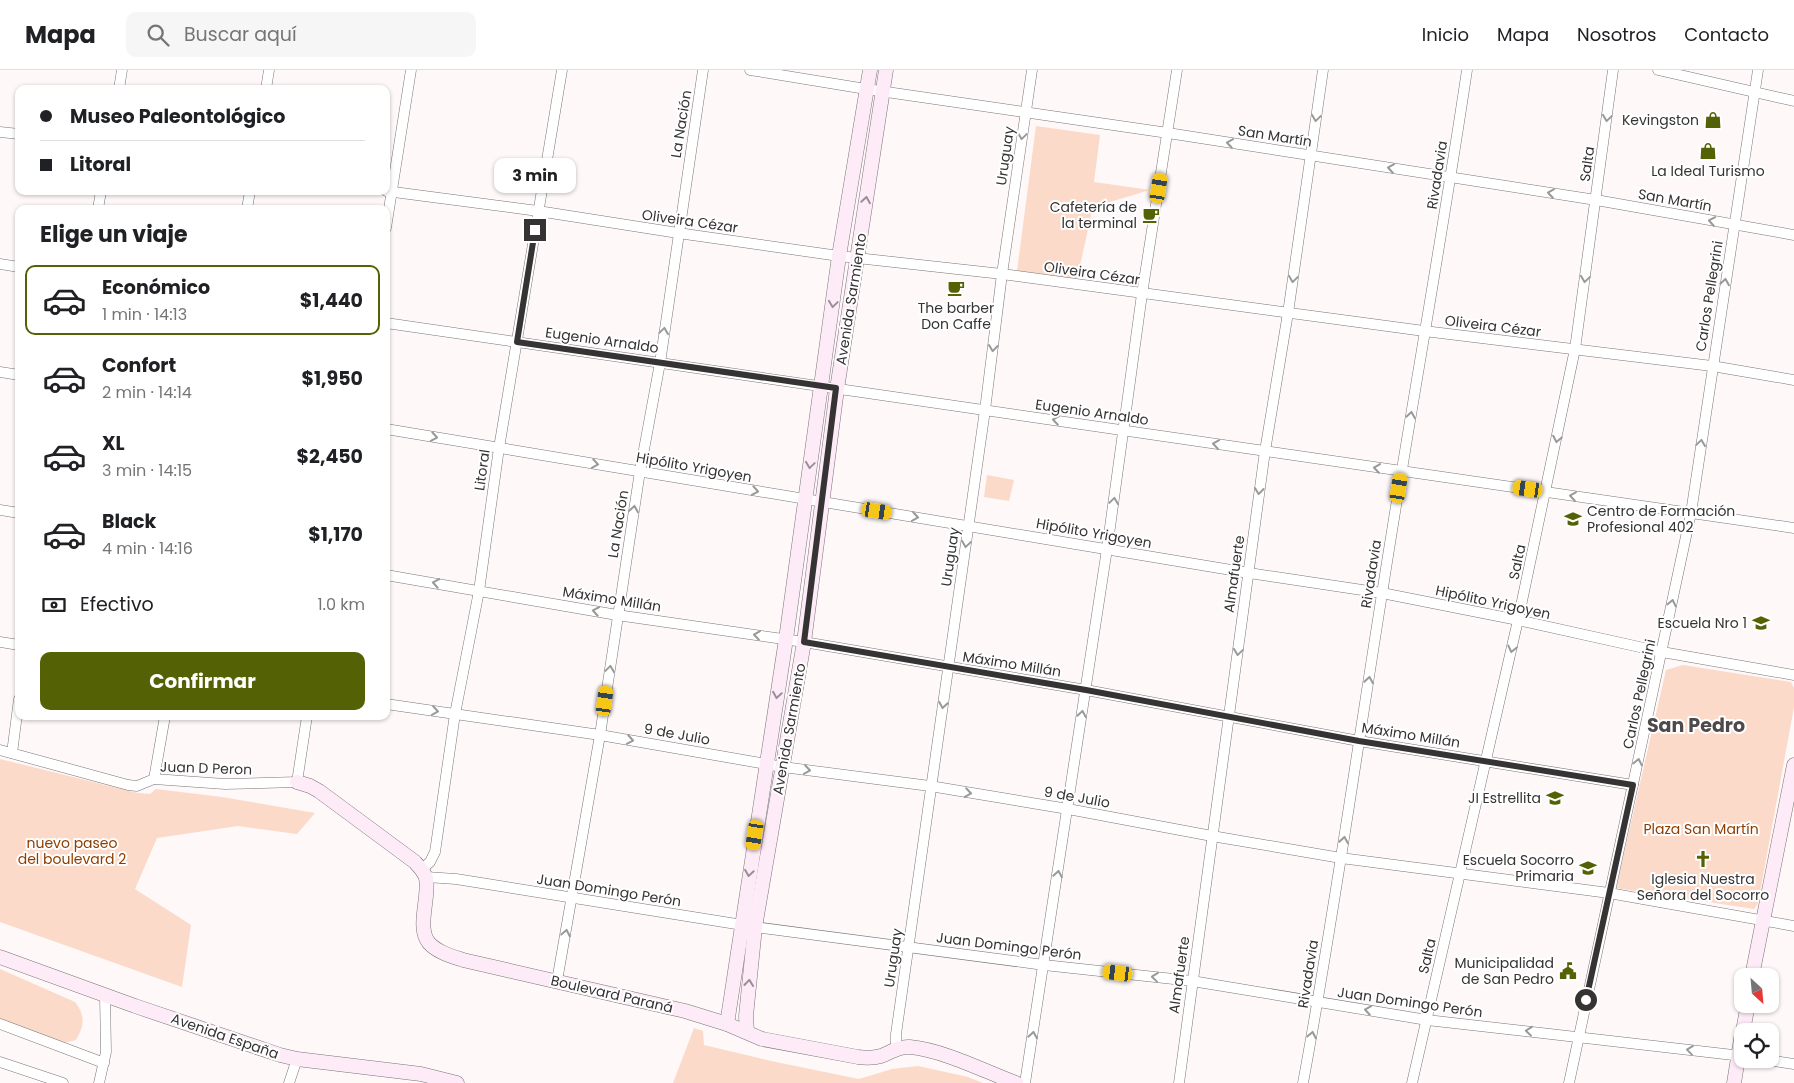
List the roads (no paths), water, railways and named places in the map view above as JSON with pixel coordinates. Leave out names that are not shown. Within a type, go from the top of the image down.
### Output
[{"type":"main road","name":"Avenida Sarmiento","points":[[747,1032],[748,926],[766,763],[786,639],[840,256],[870,70]]},
{"type":"main road","name":"Avenida Sarmiento","points":[[727,1024],[783,767],[804,642],[836,388],[858,258],[886,70]]},
{"type":"main road","points":[[1753,968],[1762,921],[1789,817],[1794,765]]},
{"type":"main road","points":[[297,782],[319,791],[415,862],[424,873]]},
{"type":"main road","name":"Boulevard Paraná","points":[[424,873],[427,891],[424,925],[428,942],[436,949],[463,960],[685,1011],[727,1024],[762,1039],[858,1057],[874,1058],[896,1048],[909,1047],[938,1053],[1016,1083]]},
{"type":"main road","name":"Avenida España","points":[[0,957],[280,1055],[297,1059],[421,1074],[457,1083]]},
{"type":"main road","points":[[1734,1083],[1737,1068]]},
{"type":"street","points":[[120,85],[122,70]]},
{"type":"street","points":[[267,85],[269,70]]},
{"type":"street","points":[[390,186],[411,70]]},
{"type":"street","name":"Litoral","points":[[424,873],[435,852],[455,714],[479,591],[499,448],[562,70]]},
{"type":"street","name":"La Nación","points":[[557,981],[573,898],[640,471],[660,362],[703,70]]},
{"type":"street","name":"San Martín","points":[[750,70],[866,90],[1168,133],[1451,177],[1794,235]]},
{"type":"street","name":"Uruguay","points":[[896,1048],[896,1034],[930,786],[949,667],[1002,274],[1032,70]]},
{"type":"street","points":[[1026,1083],[1107,549],[1142,294],[1177,70]]},
{"type":"street","name":"Almafuerte","points":[[1178,1083],[1265,451],[1288,313],[1323,70]]},
{"type":"street","name":"Rivadavia","points":[[1303,1083],[1318,1002],[1467,70]]},
{"type":"street","name":"Salta","points":[[1412,1083],[1518,620],[1575,349],[1614,70]]},
{"type":"street","points":[[1658,70],[1794,101]]},
{"type":"street","name":"Carlos Pellegrini","points":[[1569,1083],[1608,893],[1620,849],[1691,513],[1758,70]]},
{"type":"street","points":[[0,132],[15,134]]},
{"type":"street","name":"Oliveira Cézar","points":[[390,192],[538,211],[840,256],[1002,274],[1424,331],[1712,366],[1794,380]]},
{"type":"street","points":[[0,264],[15,266]]},
{"type":"street","name":"Eugenio Arnaldo","points":[[390,324],[1794,528]]},
{"type":"street","points":[[0,372],[15,374]]},
{"type":"street","name":"Hipólito Yrigoyen","points":[[390,430],[805,500],[1382,593],[1518,620],[1662,652],[1794,675]]},
{"type":"street","points":[[0,510],[15,512]]},
{"type":"street","name":"Máximo Millán","points":[[390,576],[618,615],[804,642],[1086,690],[1359,741],[1633,785]]},
{"type":"street","points":[[0,642],[15,644]]},
{"type":"street","name":"9 de Julio","points":[[390,705],[600,735],[783,767],[930,786],[1341,858],[1608,893],[1794,926]]},
{"type":"street","points":[[12,753],[16,720]]},
{"type":"street","points":[[154,779],[164,720]]},
{"type":"street","points":[[297,782],[306,720]]},
{"type":"street","name":"Juan D Peron","points":[[0,750],[128,785],[138,786],[154,779],[225,784],[297,782]]},
{"type":"street","name":"Juan Domingo Perón","points":[[424,873],[748,926],[1044,965],[1192,981],[1427,1020],[1734,1055]]},
{"type":"street","points":[[99,1083],[106,1052],[105,995]]},
{"type":"street","points":[[0,1024],[104,1063]]},
{"type":"street","points":[[289,1083],[297,1059]]},
{"type":"street","points":[[0,1062],[63,1083]]},
{"type":"street","points":[[1779,1062],[1794,1064]]},
{"type":"place","name":"Kevingston","points":[[1713,120]]},
{"type":"place","name":"La Ideal Turismo","points":[[1708,151]]},
{"type":"place","name":"Cafetería de la terminal","points":[[1151,215]]},
{"type":"place","name":"The barber Don Caffe","points":[[956,288]]},
{"type":"place","name":"Centro de Formación Profesional 402","points":[[1573,519]]},
{"type":"place","name":"Escuela Nro 1","points":[[1761,623]]},
{"type":"place","name":"JI Estrellita","points":[[1555,798]]},
{"type":"place","name":"Iglesia Nuestra Señora del Socorro","points":[[1703,859]]},
{"type":"place","name":"Escuela Socorro Primaria","points":[[1588,868]]},
{"type":"place","name":"Municipalidad de San Pedro","points":[[1568,971]]},
{"type":"district","name":"San Pedro","points":[[1696,725]]},
{"type":"park label","name":"Plaza San Martín","points":[[1701,829]]},
{"type":"park label","name":"nuevo paseo del boulevard 2","points":[[72,852]]}]
